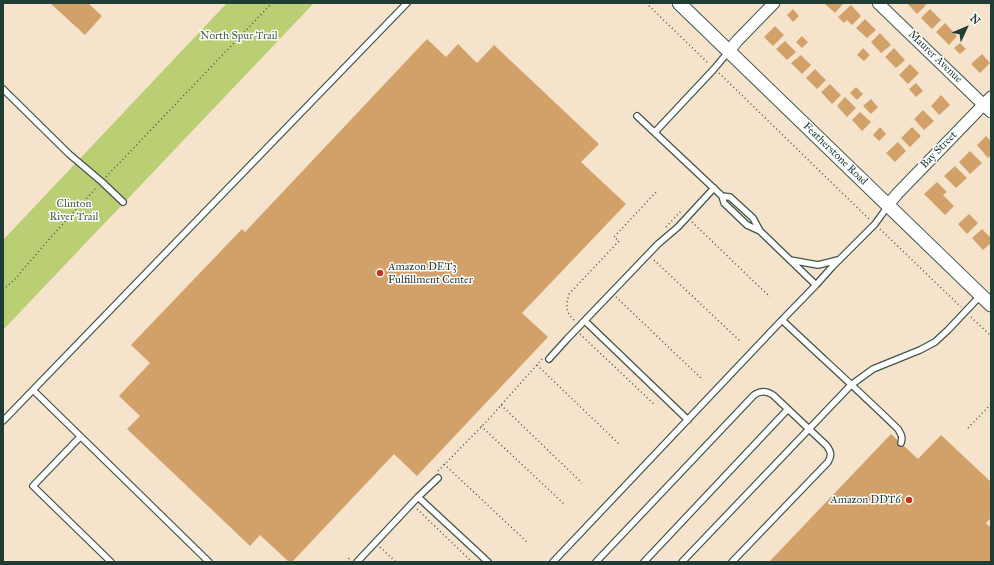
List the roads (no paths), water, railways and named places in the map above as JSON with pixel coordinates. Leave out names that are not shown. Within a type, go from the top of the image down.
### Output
[{"type":"street","name":"Featherstone Road","points":[[679,3],[991,305]]},
{"type":"street","points":[[729,51],[774,3]]},
{"type":"street","name":"Maurer Avenue","points":[[878,3],[988,104]]},
{"type":"street","name":"Bay Street","points":[[888,206],[897,194],[988,104]]},
{"type":"lane","points":[[3,421],[408,3]]},
{"type":"lane","points":[[655,132],[729,51]]},
{"type":"lane","points":[[3,89],[69,154],[123,202]]},
{"type":"lane","points":[[637,116],[714,188],[722,196],[724,203],[747,225],[760,231]]},
{"type":"lane","points":[[549,359],[611,292],[658,244],[678,227],[714,188]]},
{"type":"lane","points":[[722,196],[730,197],[753,218],[760,231],[816,286]]},
{"type":"lane","points":[[553,562],[816,286],[832,267],[875,224],[888,206]]},
{"type":"lane","points":[[789,260],[818,265],[841,259]]},
{"type":"lane","points":[[682,562],[808,428],[851,385],[874,369],[920,350],[935,342],[981,295]]},
{"type":"lane","points":[[782,320],[870,401],[898,429],[901,433],[901,443]]},
{"type":"lane","points":[[585,321],[688,420]]},
{"type":"lane","points":[[33,390],[209,562]]},
{"type":"lane","points":[[596,562],[754,395],[762,391],[768,392],[827,446],[831,457],[828,462],[732,562]]},
{"type":"lane","points":[[644,562],[788,410]]},
{"type":"lane","points":[[80,437],[33,486],[111,562]]},
{"type":"lane","points":[[357,562],[412,504],[436,476]]},
{"type":"lane","points":[[418,497],[488,562]]},
{"type":"place","name":"Amazon DET3 Fulfillment Center","points":[[380,273]]},
{"type":"place","name":"Amazon DDT6","points":[[909,500]]},
{"type":"park label","name":"North Spur Trail","points":[[239,36]]},
{"type":"park label","name":"Clinton River Trail","points":[[74,210]]}]
